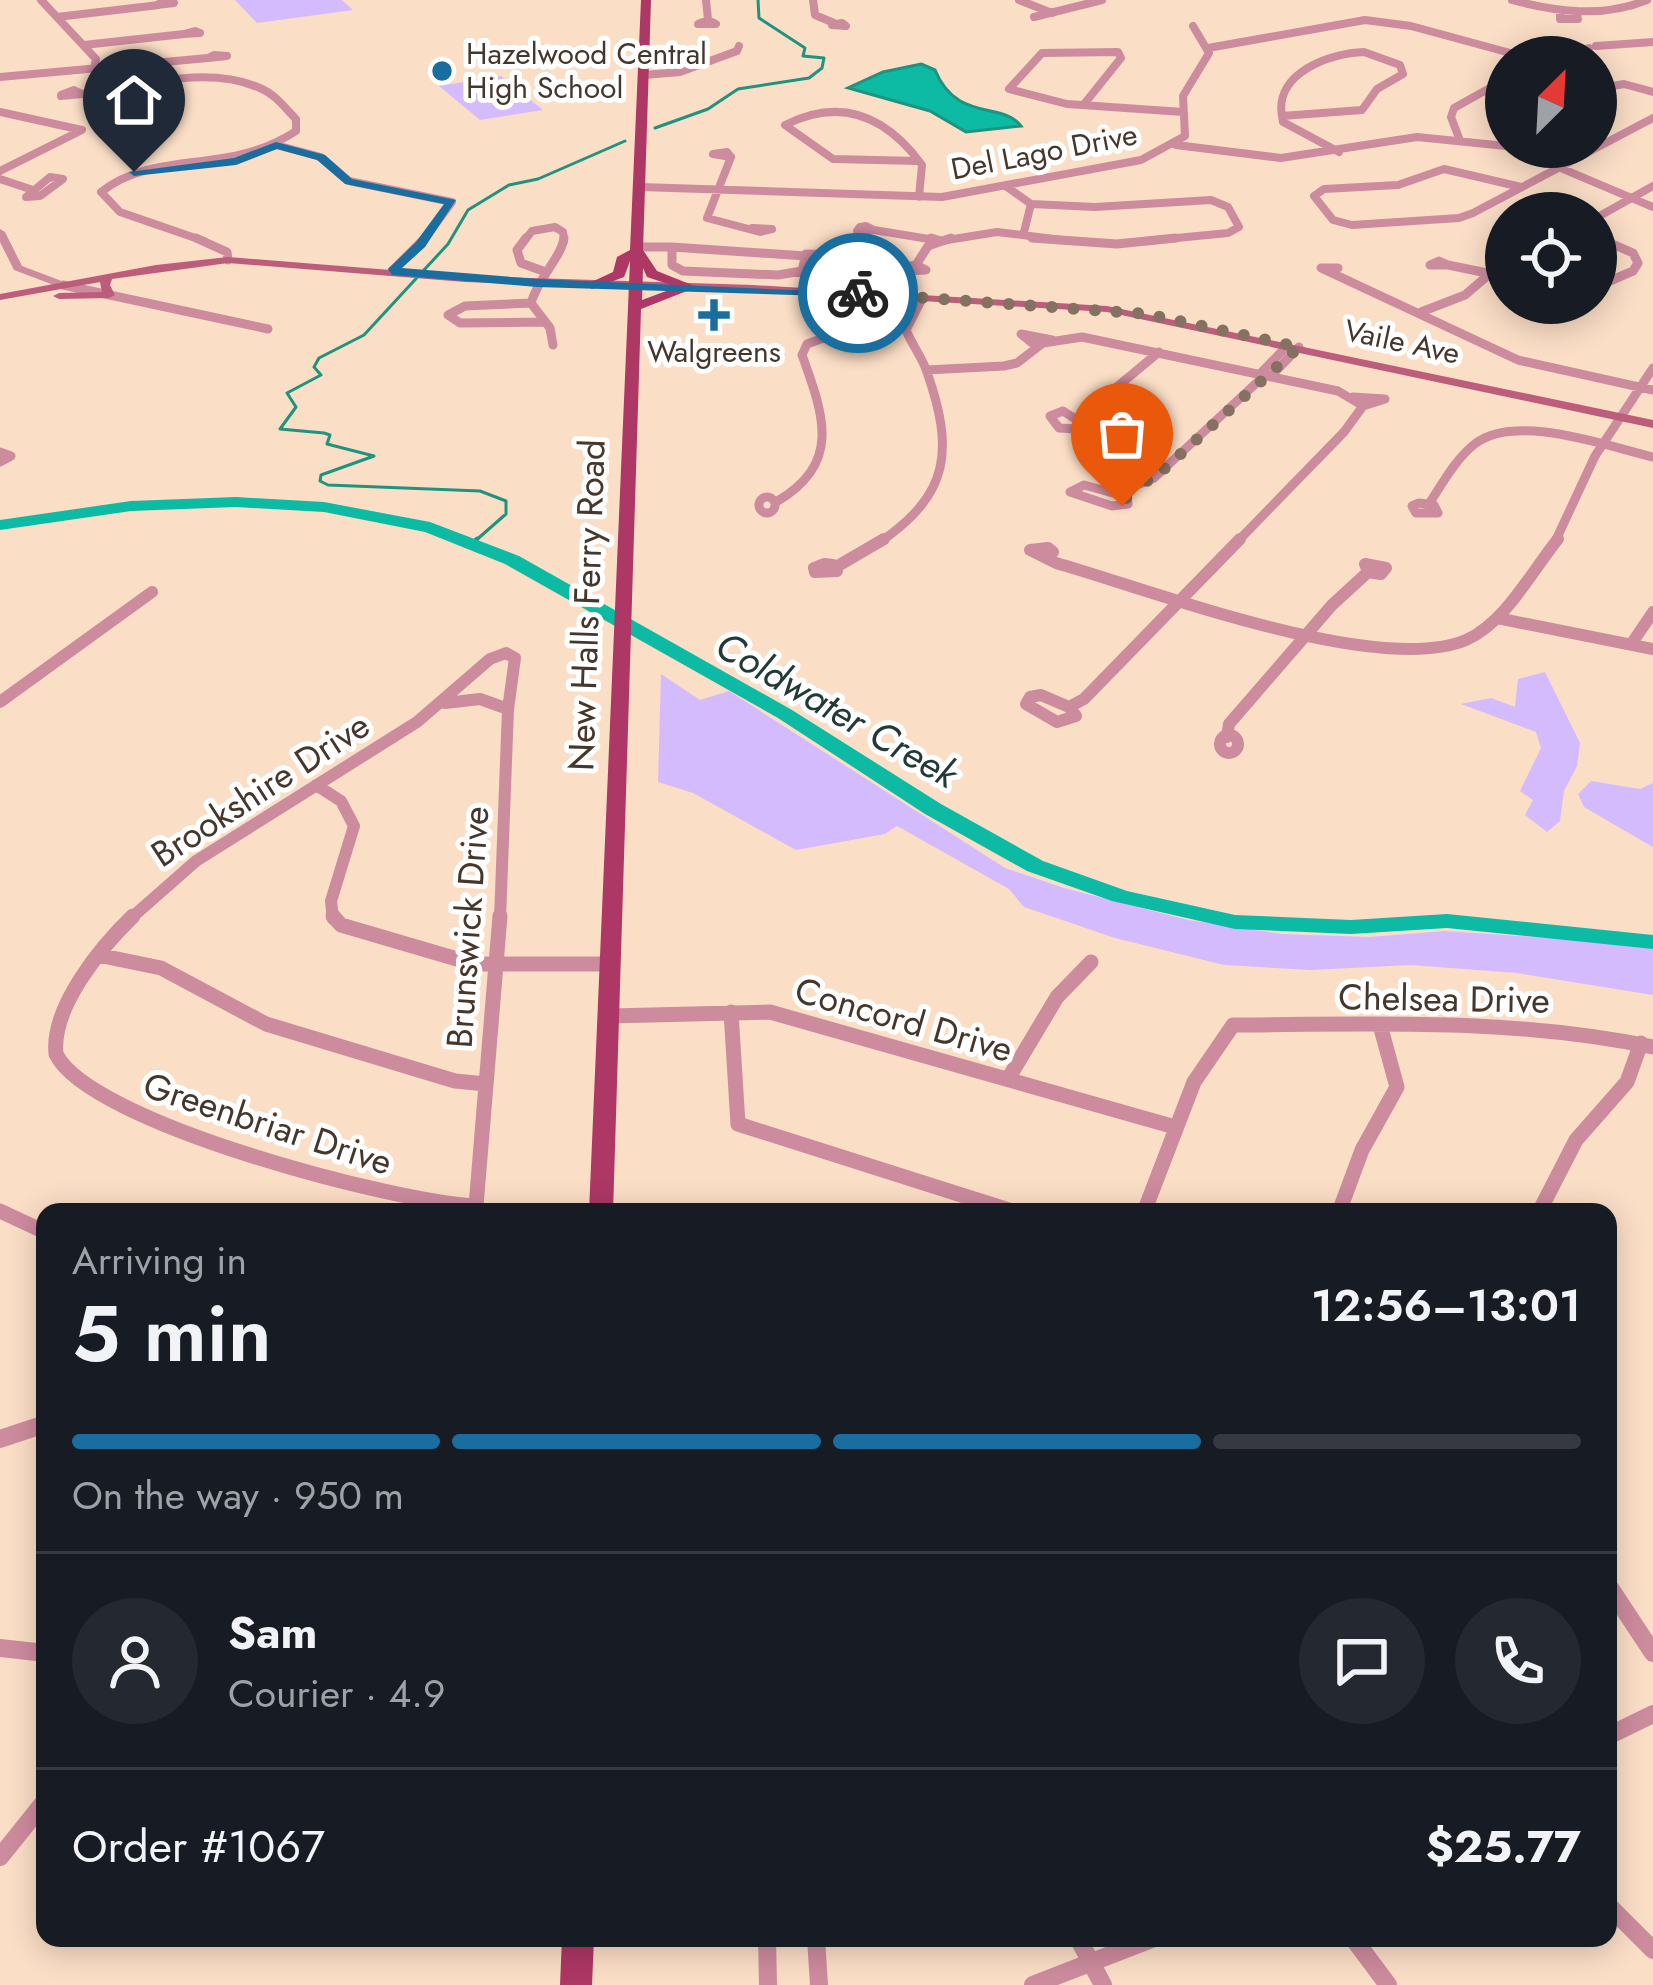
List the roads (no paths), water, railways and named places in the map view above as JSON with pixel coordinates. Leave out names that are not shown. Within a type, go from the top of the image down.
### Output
[{"type":"main road","name":"New Halls Ferry Road","points":[[601,1203],[646,0]]},
{"type":"main road","points":[[592,285],[619,274],[622,260],[638,249],[648,259],[652,274],[690,286]]},
{"type":"main road","name":"Vaile Ave","points":[[3,297],[228,260],[435,276],[540,277],[592,285],[907,296],[1147,314],[1653,424]]},
{"type":"main road","points":[[3,297],[25,283],[28,273]]},
{"type":"main road","points":[[3,297],[109,295],[104,285],[108,277]]},
{"type":"main road","points":[[592,285],[635,307],[690,286]]},
{"type":"main road","points":[[576,1985],[578,1947]]},
{"type":"street","points":[[41,0],[96,59],[94,68]]},
{"type":"street","points":[[706,0],[708,20]]},
{"type":"street","points":[[813,0],[815,15],[834,23]]},
{"type":"street","points":[[1019,0],[1052,13]]},
{"type":"street","points":[[1034,17],[1102,0]]},
{"type":"street","points":[[1512,0],[1560,10],[1559,17],[1565,20],[1577,19],[1576,11],[1621,9],[1647,0]]},
{"type":"street","points":[[57,17],[159,5]]},
{"type":"street","points":[[1193,26],[1208,48],[1242,46],[1338,21],[1366,20],[1485,48]]},
{"type":"street","points":[[84,45],[184,34]]},
{"type":"street","points":[[1617,45],[1653,41]]},
{"type":"street","points":[[644,75],[680,72],[737,52],[739,46]]},
{"type":"street","name":"Del Lago Drive","points":[[640,190],[715,188],[919,197],[1007,187],[1071,170],[1141,160],[1176,145],[1186,128],[1185,88],[1203,67],[1208,48]]},
{"type":"street","points":[[1085,103],[1122,55],[1099,49],[1046,52],[1009,89],[1019,95],[1085,103],[1183,112]]},
{"type":"street","points":[[1339,152],[1295,132],[1280,116],[1281,96],[1296,77],[1343,53],[1357,52],[1415,68]]},
{"type":"street","points":[[3,64],[5,76],[208,58]]},
{"type":"street","points":[[1280,116],[1362,110],[1377,89],[1402,68]]},
{"type":"street","points":[[70,96],[61,95],[188,81],[248,85],[266,91],[298,123],[296,131],[276,146],[232,162],[144,169],[117,179],[101,192],[113,209],[214,244],[227,252],[228,260]]},
{"type":"street","points":[[1617,85],[1653,92]]},
{"type":"street","points":[[1459,138],[1451,117],[1454,108],[1485,91]]},
{"type":"street","points":[[918,161],[825,157],[810,139],[786,128],[789,122],[820,108],[854,110],[893,129],[918,161],[923,169],[919,197]]},
{"type":"street","points":[[0,175],[82,130],[3,111]]},
{"type":"street","points":[[1617,138],[1653,118]]},
{"type":"street","points":[[1176,145],[1265,158],[1339,152],[1395,139],[1485,142]]},
{"type":"street","points":[[276,146],[321,157],[349,182],[452,202],[395,272]]},
{"type":"street","points":[[731,157],[707,218],[724,226],[752,228]]},
{"type":"street","points":[[1521,187],[1444,169],[1397,185],[1315,193],[1333,220],[1364,225],[1459,218],[1521,187],[1558,168]]},
{"type":"street","points":[[1567,168],[1653,207]]},
{"type":"street","points":[[0,175],[30,189]]},
{"type":"street","points":[[1617,206],[1653,186]]},
{"type":"street","points":[[916,266],[924,250],[940,241],[1024,232],[1034,239],[1117,244],[1228,233],[1239,227],[1224,204],[1203,199],[1095,207],[1031,204],[1007,187]]},
{"type":"street","points":[[1024,232],[1031,204]]},
{"type":"street","points":[[0,227],[13,263],[28,273],[63,285],[268,329]]},
{"type":"street","points":[[531,304],[540,277],[565,245],[563,232],[555,227],[532,230],[517,250],[521,263],[540,277]]},
{"type":"street","points":[[874,230],[914,232],[940,241]]},
{"type":"street","points":[[1617,246],[1633,253],[1638,263],[1633,271],[1617,278]]},
{"type":"street","points":[[672,247],[675,269],[778,275],[802,271]]},
{"type":"street","points":[[638,249],[857,255],[857,269]]},
{"type":"street","points":[[806,256],[802,271],[812,291]]},
{"type":"street","points":[[1448,265],[1485,273]]},
{"type":"street","points":[[1332,272],[1372,295],[1420,312],[1518,360],[1647,388]]},
{"type":"street","points":[[1420,312],[1465,295],[1485,275]]},
{"type":"street","points":[[836,567],[909,518],[939,478],[942,447],[926,370],[908,322],[907,296]]},
{"type":"street","points":[[908,322],[923,297]]},
{"type":"street","points":[[531,304],[465,306],[448,315],[460,323],[545,322]]},
{"type":"street","points":[[531,304],[545,322],[553,345]]},
{"type":"street","points":[[825,334],[811,322],[824,320],[842,329]]},
{"type":"street","points":[[776,502],[809,480],[823,457],[817,399],[802,356],[807,344],[842,329],[908,322]]},
{"type":"street","points":[[1036,346],[1022,339],[1022,334],[1052,340],[1097,338],[1353,397],[1385,399],[1382,404],[1363,406],[1353,397]]},
{"type":"street","points":[[926,370],[1017,363],[1036,346],[1052,340]]},
{"type":"street","points":[[1117,493],[1127,497],[1128,504],[1112,506],[1070,492],[1084,485],[1117,493],[1154,478],[1294,346]]},
{"type":"street","points":[[1077,420],[1160,352]]},
{"type":"street","points":[[1047,557],[1349,647],[1410,652],[1464,641],[1497,617],[1569,525],[1601,445],[1647,388],[1653,368]]},
{"type":"street","points":[[1069,707],[1084,699],[1356,420],[1363,406]]},
{"type":"street","points":[[1429,504],[1470,450],[1489,436],[1526,431],[1653,457]]},
{"type":"street","points":[[0,452],[11,456],[0,462]]},
{"type":"street","points":[[1227,736],[1229,724],[1368,572]]},
{"type":"street","points":[[0,702],[152,592]]},
{"type":"street","points":[[1632,644],[1653,612]]},
{"type":"street","points":[[1497,617],[1559,634],[1653,649]]},
{"type":"street","name":"Brookshire Drive","points":[[57,1059],[54,1040],[62,1018],[98,955],[141,904],[184,868],[445,703],[491,658],[506,653]]},
{"type":"street","name":"Brunswick Drive","points":[[475,1203],[500,920],[508,710],[515,658],[506,653]]},
{"type":"street","points":[[445,703],[480,698],[508,710]]},
{"type":"street","points":[[316,785],[341,801],[354,826],[331,901],[333,919],[355,930],[493,966],[611,964]]},
{"type":"street","points":[[98,955],[161,968],[266,1024],[455,1081],[486,1084]]},
{"type":"street","points":[[1008,1079],[1057,998],[1091,962]]},
{"type":"street","points":[[731,1012],[738,1124],[987,1203]]},
{"type":"street","name":"Concord Drive","points":[[610,1016],[770,1012],[1175,1127]]},
{"type":"street","name":"Chelsea Drive","points":[[1175,1127],[1220,1036],[1232,1025],[1469,1023],[1576,1031],[1647,1045]]},
{"type":"street","points":[[1342,1203],[1362,1150],[1397,1087],[1380,1025]]},
{"type":"street","points":[[1543,1203],[1576,1140],[1627,1082],[1647,1045]]},
{"type":"street","name":"Greenbriar Drive","points":[[57,1059],[83,1083],[145,1120],[378,1194],[436,1203]]},
{"type":"street","points":[[1147,1203],[1175,1127]]},
{"type":"street","points":[[1,1212],[36,1228]]},
{"type":"street","points":[[0,1439],[36,1427]]},
{"type":"street","points":[[1617,1599],[1653,1653]]},
{"type":"street","points":[[0,1648],[36,1652]]},
{"type":"street","points":[[1617,1732],[1653,1714]]},
{"type":"street","points":[[0,1857],[36,1812]]},
{"type":"street","points":[[1617,1914],[1653,1950]]},
{"type":"street","points":[[767,1947],[768,1985]]},
{"type":"street","points":[[817,1947],[819,1985]]},
{"type":"street","points":[[1082,1947],[1103,1985]]},
{"type":"street","points":[[1033,1985],[1133,1947]]},
{"type":"street","points":[[1360,1947],[1388,1985]]},
{"type":"water","points":[[921,64],[935,70],[955,98],[1003,114],[1021,126],[966,132],[930,111],[848,88],[883,72]]},
{"type":"waterway","points":[[655,128],[708,109],[738,89],[809,78],[822,68],[824,58],[803,56],[805,48],[759,18],[758,0]]},
{"type":"waterway","points":[[474,542],[506,514],[506,501],[480,491],[328,485],[320,481],[321,475],[374,456],[327,444],[330,435],[324,433],[280,429],[296,407],[287,393],[321,375],[314,367],[319,358],[364,335],[448,244],[468,210],[509,185],[538,179],[625,141]]},
{"type":"waterway","name":"Coldwater Creek","points":[[0,525],[131,506],[236,502],[324,507],[430,527],[512,560],[785,714],[933,809],[1035,866],[1120,896],[1235,922],[1351,927],[1447,921],[1653,942]]},
{"type":"waterway","name":"Coldwater Creek","points":[[471,544],[477,539]]},
{"type":"place","name":"Hazelwood Central High School","points":[[442,71]]},
{"type":"place","name":"Walgreens","points":[[714,315]]}]
